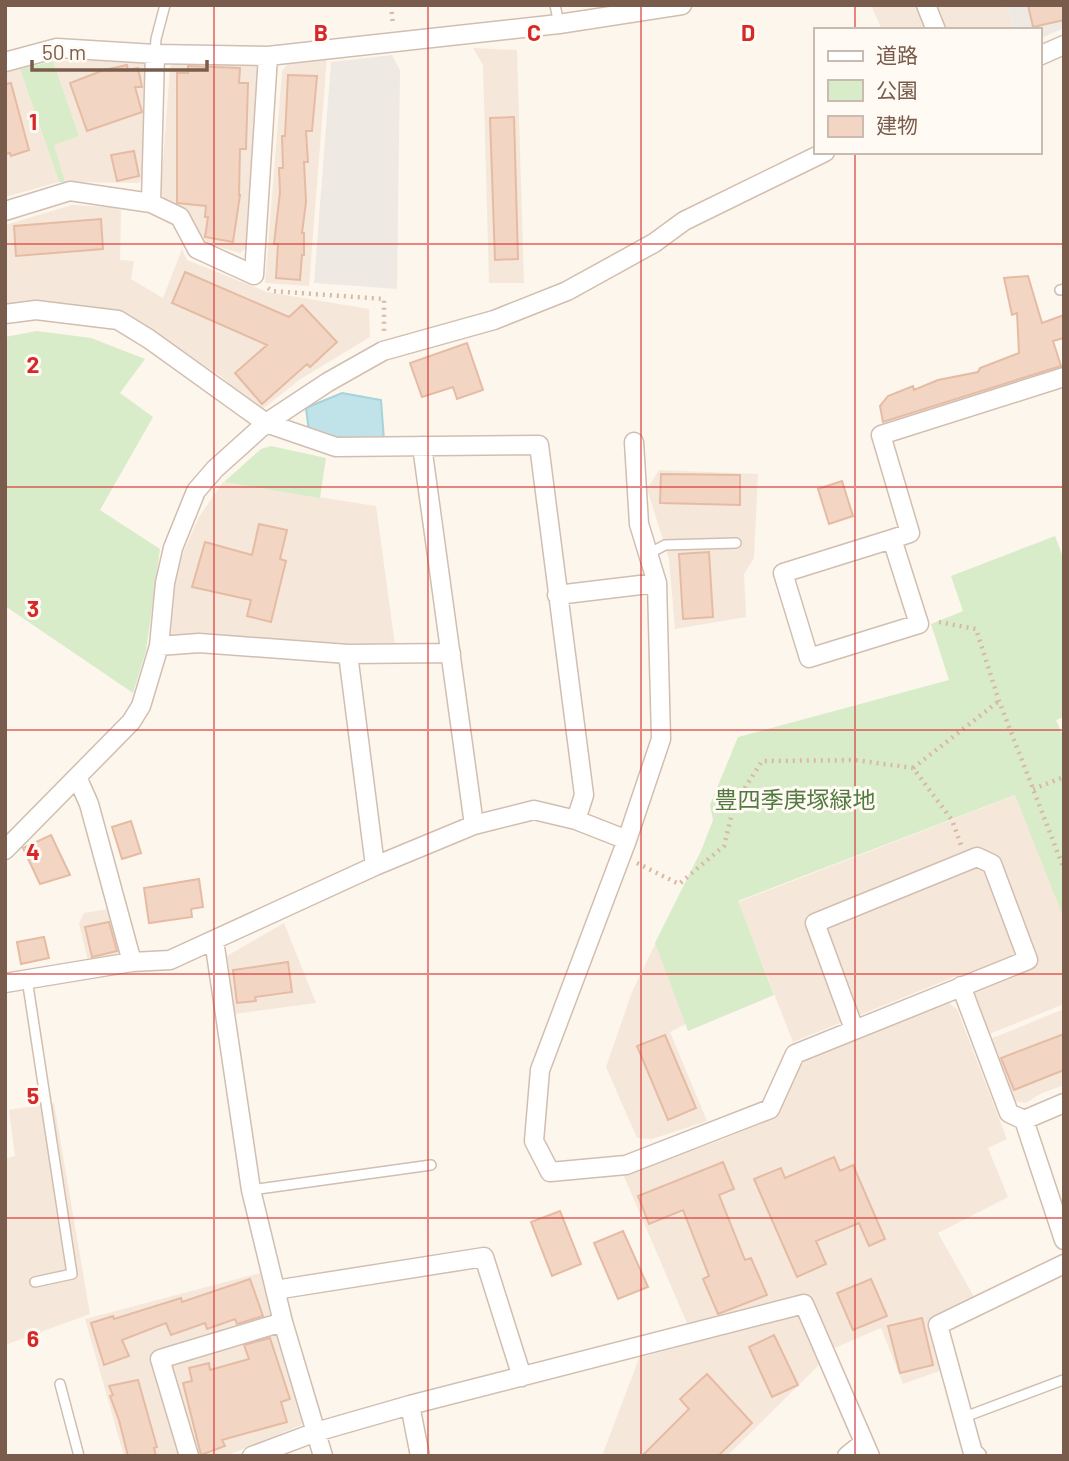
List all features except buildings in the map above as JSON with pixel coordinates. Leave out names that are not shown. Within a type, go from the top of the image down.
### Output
[{"type":"street","points":[[5,62],[57,48],[155,54],[268,56],[559,24],[682,5]]},
{"type":"street","points":[[926,5],[935,28]]},
{"type":"street","points":[[1041,54],[1064,45]]},
{"type":"street","points":[[151,203],[155,54]]},
{"type":"street","points":[[5,211],[70,191],[151,203],[180,217],[197,249],[254,275],[268,56]]},
{"type":"street","points":[[5,850],[78,779],[131,722],[141,706],[159,646],[164,583],[173,548],[196,491],[215,469],[266,423],[328,382],[383,351],[494,320],[567,291],[654,243],[684,221],[821,154]]},
{"type":"street","points":[[5,314],[36,310],[118,320],[149,339],[266,423],[336,447],[539,445],[584,795],[576,820]]},
{"type":"street","points":[[892,539],[919,624],[809,658],[783,573],[910,533],[881,435],[1064,377]]},
{"type":"street","points":[[634,442],[639,524],[657,583],[661,739],[624,848],[540,1070],[534,1141],[550,1171],[626,1165],[770,1109],[795,1054],[1028,960],[992,864],[977,858],[815,923],[854,1029]]},
{"type":"street","points":[[422,446],[474,825]]},
{"type":"street","points":[[557,595],[657,583]]},
{"type":"street","points":[[159,646],[199,643],[348,654],[451,653]]},
{"type":"street","points":[[348,654],[375,866]]},
{"type":"street","points":[[78,779],[89,804],[132,962]]},
{"type":"street","points":[[5,983],[27,977],[132,962],[170,960],[375,866],[474,825],[534,810],[576,820],[624,848]]},
{"type":"street","points":[[214,940],[251,1190],[283,1322],[323,1456]]},
{"type":"street","points":[[961,986],[1009,1113],[1024,1119],[1064,1103]]},
{"type":"street","points":[[1024,1119],[1064,1240]]},
{"type":"street","points":[[275,1290],[484,1257],[522,1377]]},
{"type":"street","points":[[971,1455],[938,1325],[1064,1264]]},
{"type":"street","points":[[252,1456],[316,1433],[410,1405],[804,1304],[867,1449],[847,1456]]},
{"type":"street","points":[[189,1456],[160,1359],[283,1322]]},
{"type":"street","points":[[410,1405],[420,1456]]},
{"type":"lane","points":[[155,54],[165,5]]},
{"type":"lane","points":[[555,5],[559,24]]},
{"type":"lane","points":[[648,554],[665,545],[736,543]]},
{"type":"lane","points":[[27,977],[72,1274],[35,1282]]},
{"type":"lane","points":[[251,1190],[431,1165]]},
{"type":"lane","points":[[962,1418],[1063,1380]]},
{"type":"lane","points":[[60,1384],[79,1456]]},
{"type":"path","points":[[254,275],[272,291],[384,299],[383,351]]},
{"type":"path","points":[[917,617],[976,629],[999,701],[1064,869]]},
{"type":"path","points":[[913,768],[999,701]]},
{"type":"path","points":[[624,848],[679,884],[724,846],[734,805],[762,761],[855,760],[913,768],[952,820]]},
{"type":"path","points":[[1033,789],[1064,777]]},
{"type":"shaded area","points":[[871,5],[1007,5],[1013,28],[881,28]]},
{"type":"shaded area","points":[[1007,5],[1064,5],[1064,28],[1041,38],[1041,28],[1013,28]]},
{"type":"shaded area","points":[[473,48],[517,50],[524,283],[489,283],[483,65]]},
{"type":"shaded area","points":[[392,55],[400,70],[397,289],[314,283],[331,62]]},
{"type":"shaded area","points":[[178,56],[255,58],[263,69],[247,248],[240,253],[203,242],[184,211],[163,201],[161,188],[170,67]]},
{"type":"shaded area","points":[[293,57],[327,57],[309,286],[265,283],[282,71]]},
{"type":"shaded area","points":[[144,60],[152,67],[145,178],[138,183],[65,182],[53,145],[79,136],[53,61]]},
{"type":"shaded area","points":[[20,69],[59,182],[5,197],[5,72]]},
{"type":"shaded area","points":[[72,205],[121,210],[120,260],[134,261],[131,279],[163,298],[182,249],[187,260],[267,292],[369,309],[370,337],[299,380],[259,412],[222,377],[121,312],[5,310],[5,225]]},
{"type":"shaded area","points":[[659,470],[758,474],[754,558],[744,574],[746,617],[675,629],[669,559],[647,489]]},
{"type":"shaded area","points":[[223,482],[376,506],[395,645],[331,647],[262,639],[171,636],[179,562],[199,517]]},
{"type":"shaded area","points":[[1016,795],[1064,919],[1064,1004],[987,1035],[964,973],[793,1042],[738,902]]},
{"type":"shaded area","points":[[114,908],[126,955],[88,961],[79,923],[84,913]]},
{"type":"shaded area","points":[[284,923],[316,1003],[234,1014],[227,956]]},
{"type":"shaded area","points":[[657,940],[686,1024],[670,1032],[707,1121],[652,1139],[637,1138],[606,1067],[632,992]]},
{"type":"shaded area","points":[[948,1002],[957,1009],[1007,1139],[988,1148],[1008,1197],[938,1233],[977,1302],[930,1324],[942,1370],[903,1384],[881,1328],[830,1350],[809,1297],[689,1328],[623,1174],[719,1141],[775,1117],[802,1060]]},
{"type":"shaded area","points":[[1064,1009],[1064,1085],[1042,1093],[1026,1103],[1013,1101],[990,1039]]},
{"type":"shaded area","points":[[54,1103],[90,1314],[5,1345],[5,1159],[15,1156],[9,1110]]},
{"type":"shaded area","points":[[264,1272],[306,1416],[301,1425],[226,1456],[124,1456],[85,1319]]},
{"type":"shaded area","points":[[801,1312],[821,1363],[727,1456],[602,1456],[639,1358]]},
{"type":"green space","points":[[53,61],[79,136],[54,145],[65,182],[59,182],[20,69]]},
{"type":"green space","points":[[37,331],[91,338],[145,359],[120,393],[153,417],[100,510],[160,549],[146,651],[133,693],[5,606],[5,337]]},
{"type":"green space","points":[[271,446],[326,458],[320,498],[224,482],[261,449]]},
{"type":"green space","name":"豊四季庚塚緑地","points":[[1055,536],[1064,560],[1064,717],[1056,720],[1064,738],[1064,919],[1015,795],[738,901],[774,995],[688,1031],[655,943],[701,851],[713,820],[710,805],[738,737],[949,680],[931,624],[963,611],[951,576]]},
{"type":"water","points":[[342,393],[381,400],[384,440],[323,437],[309,432],[306,408]]}]
